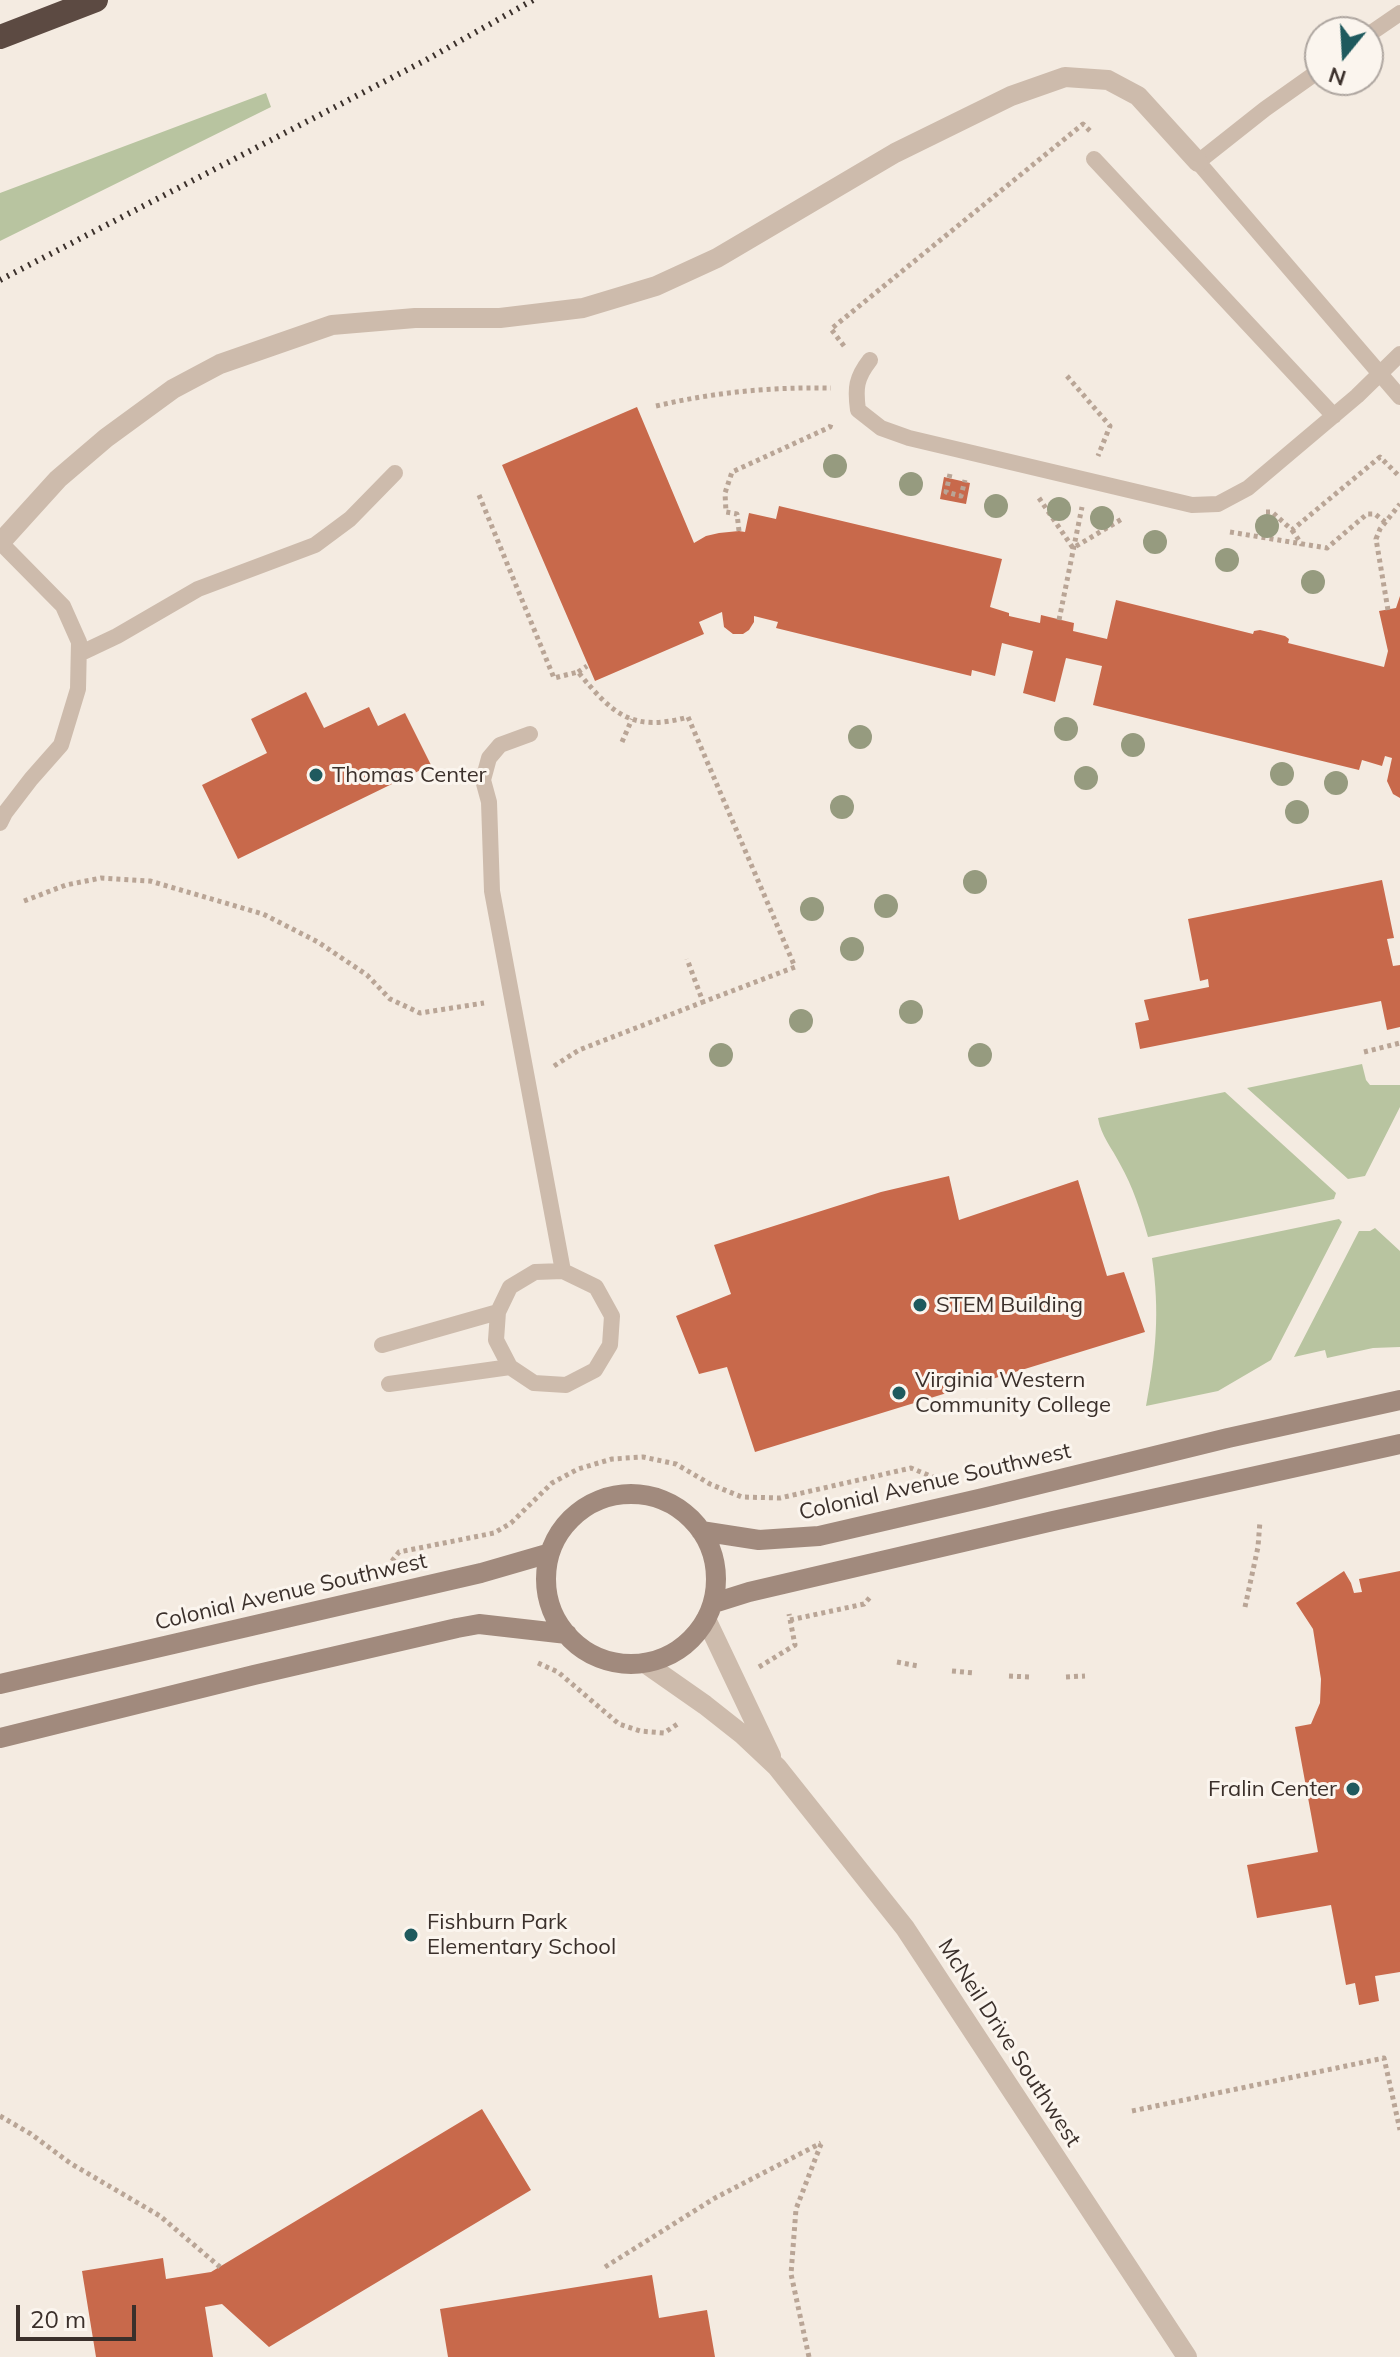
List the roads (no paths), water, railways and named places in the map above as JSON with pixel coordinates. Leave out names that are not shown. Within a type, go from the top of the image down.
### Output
[{"type":"highway","points":[[0,37],[96,0]]},
{"type":"main road","name":"Colonial Avenue Southwest","points":[[701,1531],[759,1540],[819,1536],[1400,1400]]},
{"type":"main road","points":[[710,1611],[749,1592],[1400,1444]]},
{"type":"main road","points":[[622,1493],[651,1495],[678,1507],[701,1531],[712,1549],[717,1576],[710,1611],[702,1628],[683,1647],[659,1660],[632,1665],[605,1660],[579,1647],[559,1626],[547,1599],[545,1570],[553,1542],[570,1518],[594,1501],[622,1493]]},
{"type":"main road","name":"Colonial Avenue Southwest","points":[[0,1684],[481,1573],[550,1553]]},
{"type":"main road","points":[[0,1738],[457,1628],[479,1624],[567,1634]]},
{"type":"street","points":[[0,543],[58,479],[106,438],[173,389],[220,364],[332,325],[415,318],[500,318],[583,308],[656,286],[717,258],[895,153],[1011,96],[1065,77],[1108,80],[1138,96],[1198,162]]},
{"type":"street","name":"McNeil Drive Southwest","points":[[710,1611],[777,1767]]},
{"type":"street","name":"McNeil Drive Southwest","points":[[645,1663],[697,1698],[777,1767],[905,1928],[1187,2357]]},
{"type":"lane","points":[[1304,81],[1198,162],[1400,397]]},
{"type":"lane","points":[[1094,159],[1334,416]]},
{"type":"lane","points":[[870,360],[859,374],[856,389],[858,410],[881,428],[909,438],[1192,505],[1218,504],[1248,488],[1334,416],[1400,354]]},
{"type":"lane","points":[[79,654],[117,636],[198,589],[315,545],[350,519],[395,473]]},
{"type":"lane","points":[[0,543],[63,606],[79,642],[78,689],[61,745],[31,779],[0,823]]},
{"type":"lane","points":[[530,734],[500,745],[489,758],[483,780],[489,802],[492,891],[563,1271]]},
{"type":"lane","points":[[563,1271],[596,1287],[612,1316],[610,1345],[595,1370],[566,1385],[534,1383],[510,1367],[496,1340],[498,1312],[510,1287],[535,1272],[563,1271]]},
{"type":"lane","points":[[382,1345],[498,1312]]},
{"type":"lane","points":[[389,1384],[510,1367]]},
{"type":"railway","points":[[0,280],[426,60],[533,0]]},
{"type":"place","name":"Thomas Center","points":[[316,775]]},
{"type":"place","name":"STEM Building","points":[[920,1305]]},
{"type":"place","name":"Virginia Western Community College","points":[[899,1393]]},
{"type":"place","name":"Fralin Center","points":[[1353,1789]]},
{"type":"place","name":"Fishburn Park Elementary School","points":[[411,1935]]}]
